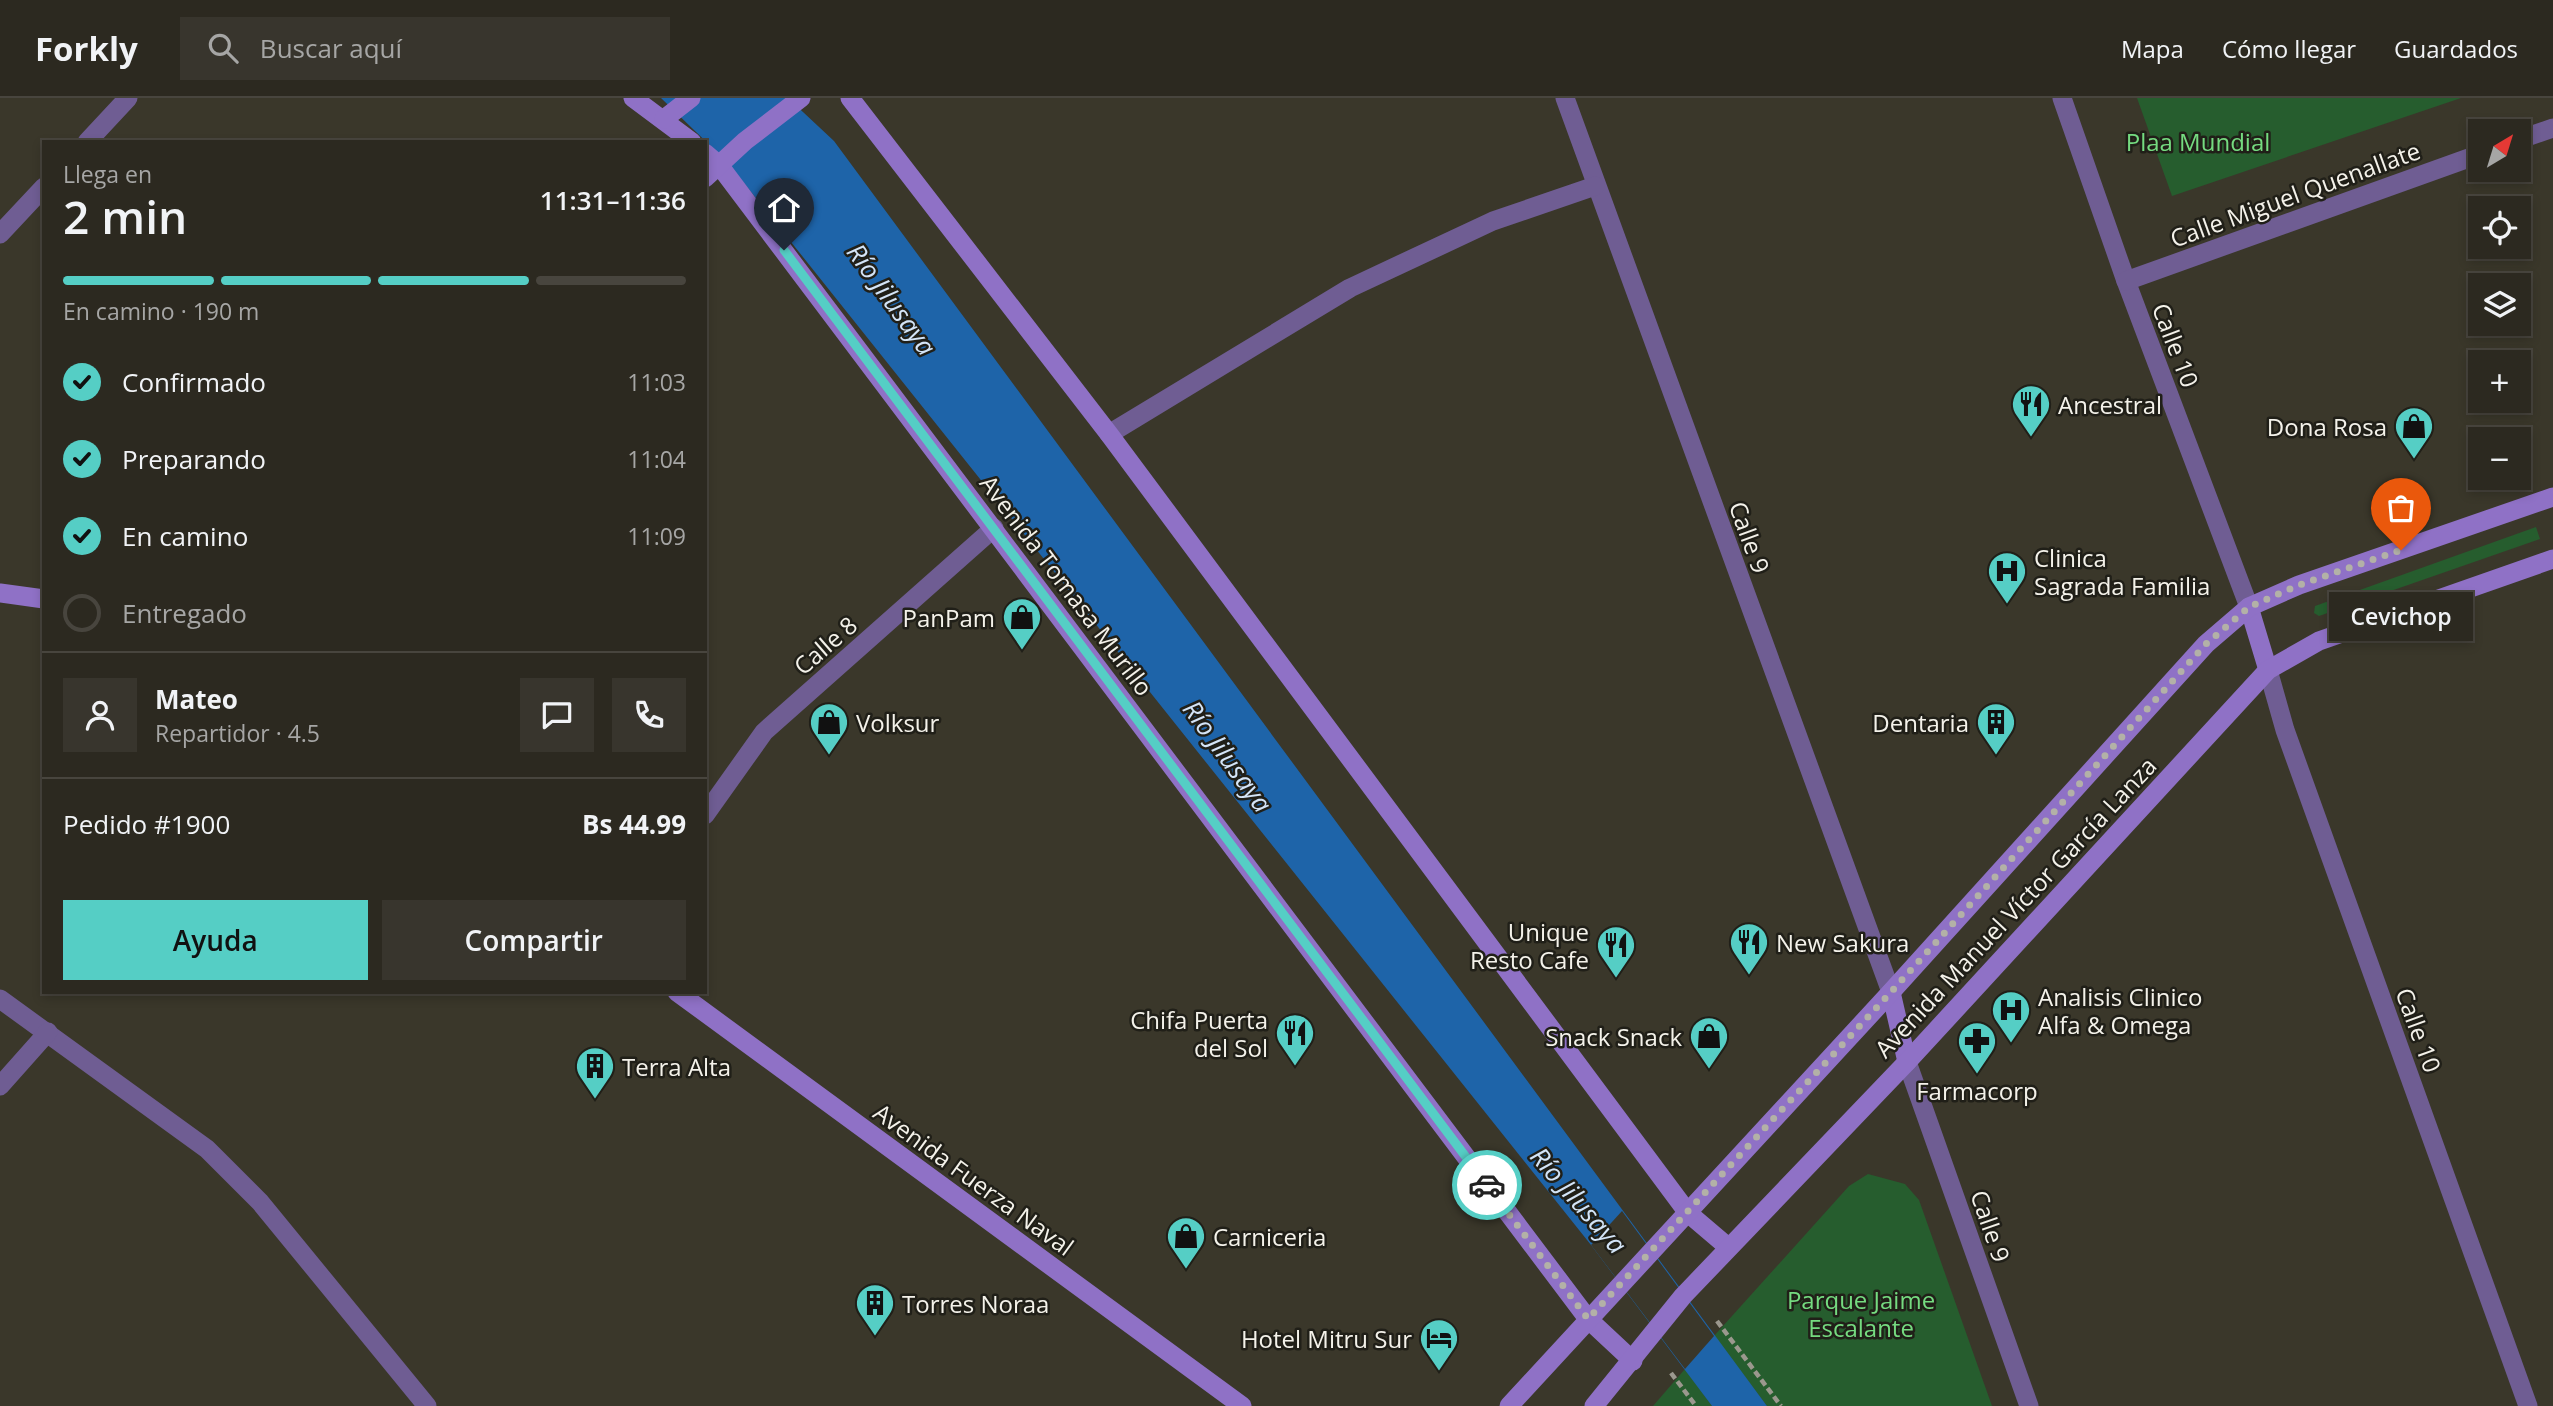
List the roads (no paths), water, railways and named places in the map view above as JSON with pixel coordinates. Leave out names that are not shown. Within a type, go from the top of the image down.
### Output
[{"type":"main road","points":[[633,98],[690,140]]},
{"type":"main road","points":[[664,119],[691,98]]},
{"type":"main road","points":[[850,98],[1109,434],[1688,1213],[1728,1247]]},
{"type":"main road","points":[[710,165],[796,102]]},
{"type":"main road","name":"Avenida Tomasa Murillo","points":[[710,165],[994,528],[1588,1319],[1633,1361]]},
{"type":"main road","name":"Avenida Manuel Víctor García Lanza","points":[[1508,1406],[1891,992],[2206,644],[2249,607],[2299,585],[2553,497]]},
{"type":"main road","name":"Avenida Manuel Víctor García Lanza","points":[[1594,1406],[1683,1296],[1908,1062],[2268,670],[2319,641],[2553,559]]},
{"type":"main road","points":[[0,593],[42,599]]},
{"type":"main road","points":[[2249,607],[2268,670]]},
{"type":"main road","points":[[1891,992],[1908,1062]]},
{"type":"main road","name":"Avenida Fuerza Naval","points":[[680,994],[1242,1406]]},
{"type":"street","points":[[89,140],[128,98]]},
{"type":"street","name":"Calle 9","points":[[1565,98],[1891,992]]},
{"type":"street","name":"Calle 10","points":[[2062,98],[2126,281],[2249,607]]},
{"type":"street","points":[[2531,136],[2553,128]]},
{"type":"street","name":"Calle Miguel Quenallate","points":[[2126,281],[2468,158]]},
{"type":"street","points":[[1109,434],[1350,288],[1493,221],[1595,186]]},
{"type":"street","points":[[0,234],[42,189]]},
{"type":"street","name":"Calle 8","points":[[707,812],[764,732],[994,528]]},
{"type":"street","name":"Calle 10","points":[[2268,670],[2285,730],[2528,1406]]},
{"type":"street","points":[[0,999],[216,1158],[268,1211],[427,1406]]},
{"type":"street","points":[[0,1086],[48,1032]]},
{"type":"street","name":"Calle 9","points":[[1908,1062],[2029,1406]]},
{"type":"water","name":"Río Jilusaya","points":[[661,98],[788,98],[834,141],[1767,1406],[1712,1406],[1591,1245],[728,163]]},
{"type":"place","name":"Ancestral","points":[[2031,438]]},
{"type":"place","name":"Dona Rosa","points":[[2414,460]]},
{"type":"place","name":"Cevichop","points":[[2401,550]]},
{"type":"place","name":"Clinica Sagrada Familia","points":[[2007,605]]},
{"type":"place","name":"PanPam","points":[[1022,651]]},
{"type":"place","name":"Volksur","points":[[829,756]]},
{"type":"place","name":"Dentaria","points":[[1996,756]]},
{"type":"place","name":"New Sakura","points":[[1749,976]]},
{"type":"place","name":"Unique Resto Cafe","points":[[1616,979]]},
{"type":"place","name":"Analisis Clinico Alfa & Omega","points":[[2011,1044]]},
{"type":"place","name":"Chifa Puerta del Sol","points":[[1295,1067]]},
{"type":"place","name":"Snack Snack","points":[[1709,1070]]},
{"type":"place","name":"Farmacorp","points":[[1977,1075]]},
{"type":"place","name":"Terra Alta","points":[[595,1100]]},
{"type":"place","name":"Carniceria","points":[[1186,1270]]},
{"type":"place","name":"Torres Noraa","points":[[875,1337]]},
{"type":"place","name":"Hotel Mitru Sur","points":[[1439,1372]]},
{"type":"park label","name":"Plaa Mundial","points":[[2198,141]]},
{"type":"park label","name":"Parque Jaime Escalante","points":[[1861,1313]]}]
